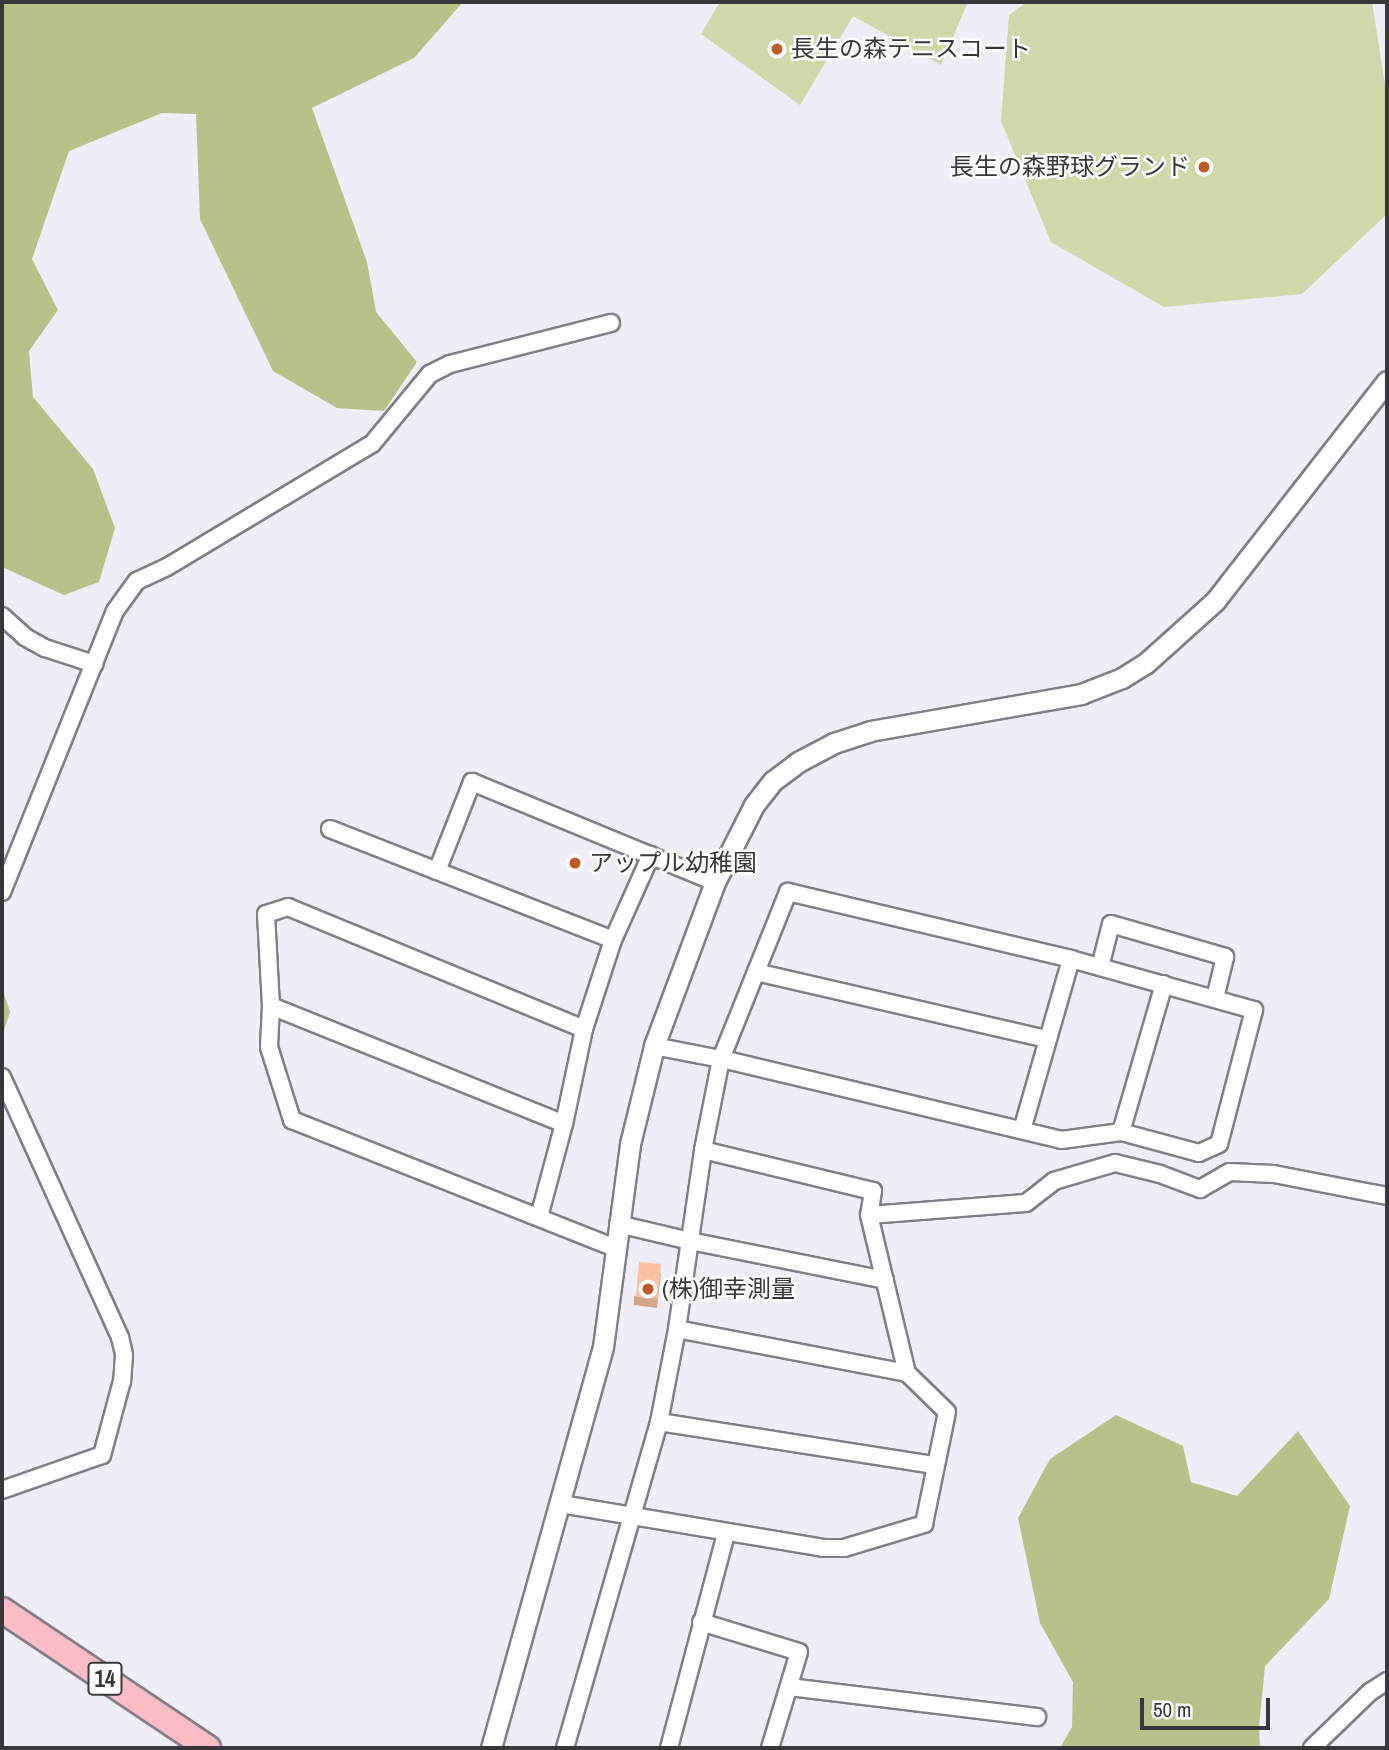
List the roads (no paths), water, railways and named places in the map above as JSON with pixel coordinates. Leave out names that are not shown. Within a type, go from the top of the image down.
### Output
[{"type":"main road","name":"14","points":[[2,1610],[208,1748]]},
{"type":"street","points":[[2,892],[115,611],[136,580],[167,567],[372,444],[430,374],[450,365],[611,323]]},
{"type":"street","points":[[491,1748],[603,1346],[633,1131],[654,1046],[715,882],[741,826],[774,781],[798,762],[834,743],[870,731],[1081,694],[1122,678],[1146,663],[1215,601],[1387,381]]},
{"type":"street","points":[[2,616],[25,637],[45,648],[94,664]]},
{"type":"street","points":[[437,871],[472,782],[715,882]]},
{"type":"street","points":[[330,829],[613,940]]},
{"type":"street","points":[[539,1217],[564,1124],[584,1029],[613,940],[651,855]]},
{"type":"street","points":[[565,1748],[659,1422],[677,1329],[703,1150],[721,1059],[788,892],[1071,959],[1254,1010],[1219,1144],[1199,1153],[1121,1132],[1062,1140],[721,1059],[654,1046]]},
{"type":"street","points":[[584,1029],[288,908],[266,914],[271,1006],[269,1046],[292,1119],[615,1248]]},
{"type":"street","points":[[1100,967],[1111,924],[1225,957],[1214,998]]},
{"type":"street","points":[[1022,1130],[1071,959]]},
{"type":"street","points":[[756,972],[1047,1040]]},
{"type":"street","points":[[1121,1132],[1164,984]]},
{"type":"street","points":[[271,1006],[564,1124]]},
{"type":"street","points":[[2,1077],[120,1337],[124,1355],[122,1381],[102,1455],[2,1490]]},
{"type":"street","points":[[561,1504],[726,1534],[823,1548],[844,1548],[923,1524],[947,1412],[907,1373],[869,1215],[873,1191],[703,1150]]},
{"type":"street","points":[[869,1215],[1026,1203],[1054,1181],[1115,1163],[1160,1174],[1200,1189],[1230,1172],[1274,1174],[1387,1196]]},
{"type":"street","points":[[618,1224],[886,1280]]},
{"type":"street","points":[[677,1329],[907,1373]]},
{"type":"street","points":[[659,1422],[935,1465]]},
{"type":"street","points":[[669,1748],[726,1534]]},
{"type":"street","points":[[701,1622],[799,1652],[770,1748]]},
{"type":"street","points":[[1312,1748],[1370,1692],[1387,1681]]},
{"type":"street","points":[[789,1687],[1037,1717]]},
{"type":"place","name":"長生の森テニスコート","points":[[777,49]]},
{"type":"place","name":"長生の森野球グランド","points":[[1204,167]]},
{"type":"place","name":"アップル幼稚園","points":[[575,863]]},
{"type":"place","name":"(株)御幸測量","points":[[648,1289]]}]
